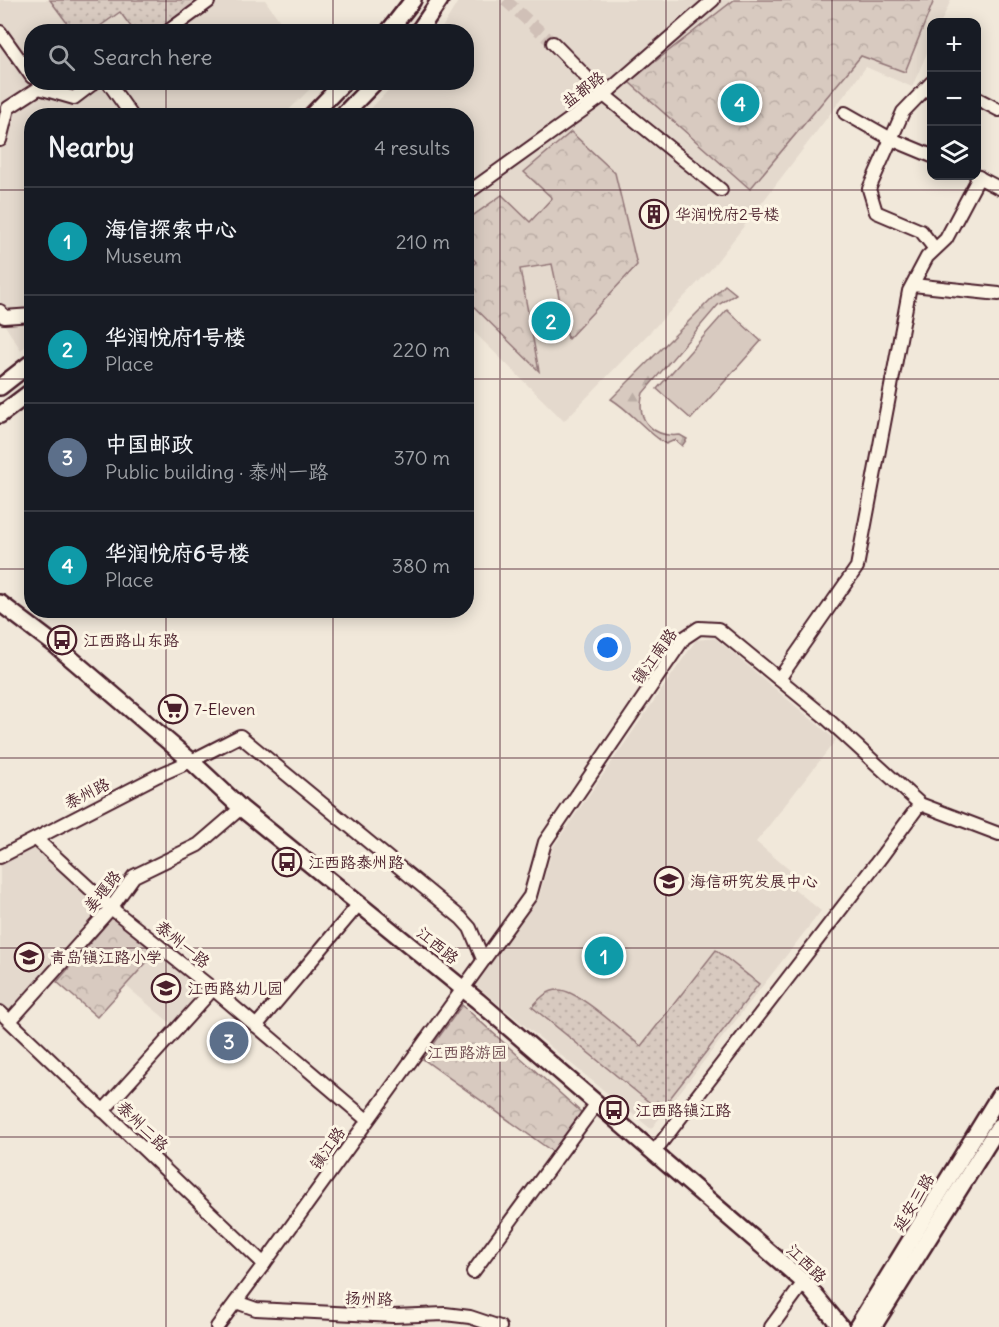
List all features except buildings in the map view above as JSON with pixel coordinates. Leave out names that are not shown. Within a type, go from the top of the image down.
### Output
[{"type":"main road","points":[[394,24],[413,0]]},
{"type":"main road","points":[[424,24],[440,0]]},
{"type":"main road","points":[[319,108],[336,90]]},
{"type":"main road","points":[[350,108],[367,90]]},
{"type":"main road","points":[[0,387],[24,368]]},
{"type":"main road","points":[[0,415],[24,398]]},
{"type":"main road","name":"江西路","points":[[0,603],[54,644],[191,761],[241,808],[462,987],[654,1152],[804,1282],[841,1327]]},
{"type":"main road","name":"延安三路","points":[[857,1327],[999,1096]]},
{"type":"main road","name":"延安三路","points":[[873,1327],[999,1126]]},
{"type":"street","name":"盐都路","points":[[474,188],[604,95],[713,0]]},
{"type":"street","points":[[177,24],[207,1]]},
{"type":"street","points":[[0,32],[24,66]]},
{"type":"street","points":[[553,43],[604,95],[721,190]]},
{"type":"street","points":[[927,87],[903,112],[869,189],[876,212],[921,231],[935,249]]},
{"type":"street","points":[[0,140],[8,108],[27,90]]},
{"type":"street","points":[[54,90],[74,98],[84,90]]},
{"type":"street","points":[[114,90],[126,108]]},
{"type":"street","points":[[981,101],[999,110]]},
{"type":"street","points":[[845,113],[891,139],[927,154]]},
{"type":"street","points":[[981,178],[999,188]]},
{"type":"street","points":[[779,679],[857,567],[909,291],[927,257],[946,239],[976,180]]},
{"type":"street","points":[[913,285],[999,294]]},
{"type":"street","points":[[0,310],[4,317],[24,316]]},
{"type":"street","name":"镇江南路","points":[[462,987],[530,896],[545,842],[684,638],[699,628],[718,629],[824,716],[920,804],[999,834]]},
{"type":"street","name":"泰州路","points":[[0,857],[240,736],[461,918],[470,928],[483,958]]},
{"type":"street","points":[[654,1152],[920,804]]},
{"type":"street","name":"姜堰路","points":[[10,1021],[111,908],[134,876],[198,845],[241,808]]},
{"type":"street","name":"泰州一路","points":[[36,839],[111,908],[213,990],[367,1120]]},
{"type":"street","points":[[256,1026],[359,904]]},
{"type":"street","name":"镇江路","points":[[217,1327],[462,987]]},
{"type":"street","points":[[103,1110],[213,990]]},
{"type":"street","name":"泰州二路","points":[[0,1011],[264,1264]]},
{"type":"street","points":[[473,1272],[597,1103]]},
{"type":"street","points":[[771,1327],[804,1282]]},
{"type":"street","name":"扬州路","points":[[236,1302],[256,1309],[392,1322],[445,1314],[470,1317],[500,1327]]},
{"type":"street","points":[[440,1327],[445,1314]]},
{"type":"shaded area","points":[[0,0],[265,0],[282,24],[24,24],[24,90],[309,90],[291,108],[24,108],[24,348],[21,350],[0,318]]},
{"type":"shaded area","points":[[459,0],[951,0],[943,18],[927,18],[927,53],[912,87],[866,67],[711,269],[564,421],[474,332],[474,108],[372,108],[388,90],[474,90],[474,24],[444,24]]},
{"type":"shaded area","name":"海信研究发展中心","points":[[715,638],[836,740],[756,842],[798,877],[791,886],[821,911],[651,1129],[474,984],[539,897],[553,847],[696,640]]},
{"type":"shaded area","name":"青岛镇江路小学","points":[[34,848],[101,909],[9,1013],[0,1005],[0,865]]},
{"type":"shaded area","name":"江西路幼儿园","points":[[157,951],[207,989],[174,1026],[126,986]]},
{"type":"green space","points":[[50,0],[203,0],[170,24],[129,24],[120,12],[103,24],[68,24]]},
{"type":"green space","points":[[734,0],[934,0],[905,72],[861,56],[750,189],[629,82]]},
{"type":"green space","points":[[571,132],[615,173],[637,265],[568,339],[552,264],[520,269],[539,371],[474,307],[474,264],[476,262],[474,260],[474,215],[502,195],[530,222],[552,198],[524,172]]},
{"type":"green space","points":[[725,285],[736,294],[718,305],[643,393],[642,412],[649,426],[662,434],[680,435],[687,439],[682,446],[675,440],[666,444],[611,399]]},
{"type":"green space","points":[[727,310],[761,341],[691,419],[657,389]]},
{"type":"green space","points":[[114,915],[157,951],[97,1017],[57,982]]},
{"type":"green space","points":[[716,950],[759,984],[660,1111],[532,1007],[551,991],[568,992],[589,1005],[641,1046]]},
{"type":"green space","name":"江西路游园","points":[[462,1005],[582,1113],[553,1152],[423,1059]]},
{"type":"tunnel","points":[[505,0],[553,43]]},
{"type":"place","name":"华润悦府6号楼","points":[[740,103]]},
{"type":"place","name":"华润悦府2号楼","points":[[654,214]]},
{"type":"place","name":"华润悦府1号楼","points":[[551,321]]},
{"type":"place","name":"江西路山东路","points":[[62,640]]},
{"type":"place","name":"7-Eleven","points":[[173,709]]},
{"type":"place","name":"江西路泰州路","points":[[287,862]]},
{"type":"place","name":"海信研究发展中心","points":[[669,881]]},
{"type":"place","name":"海信探索中心","points":[[604,956]]},
{"type":"place","name":"青岛镇江路小学","points":[[29,957]]},
{"type":"place","name":"江西路幼儿园","points":[[166,988]]},
{"type":"place","name":"中国邮政","points":[[229,1041]]},
{"type":"place","name":"江西路镇江路","points":[[614,1110]]}]
